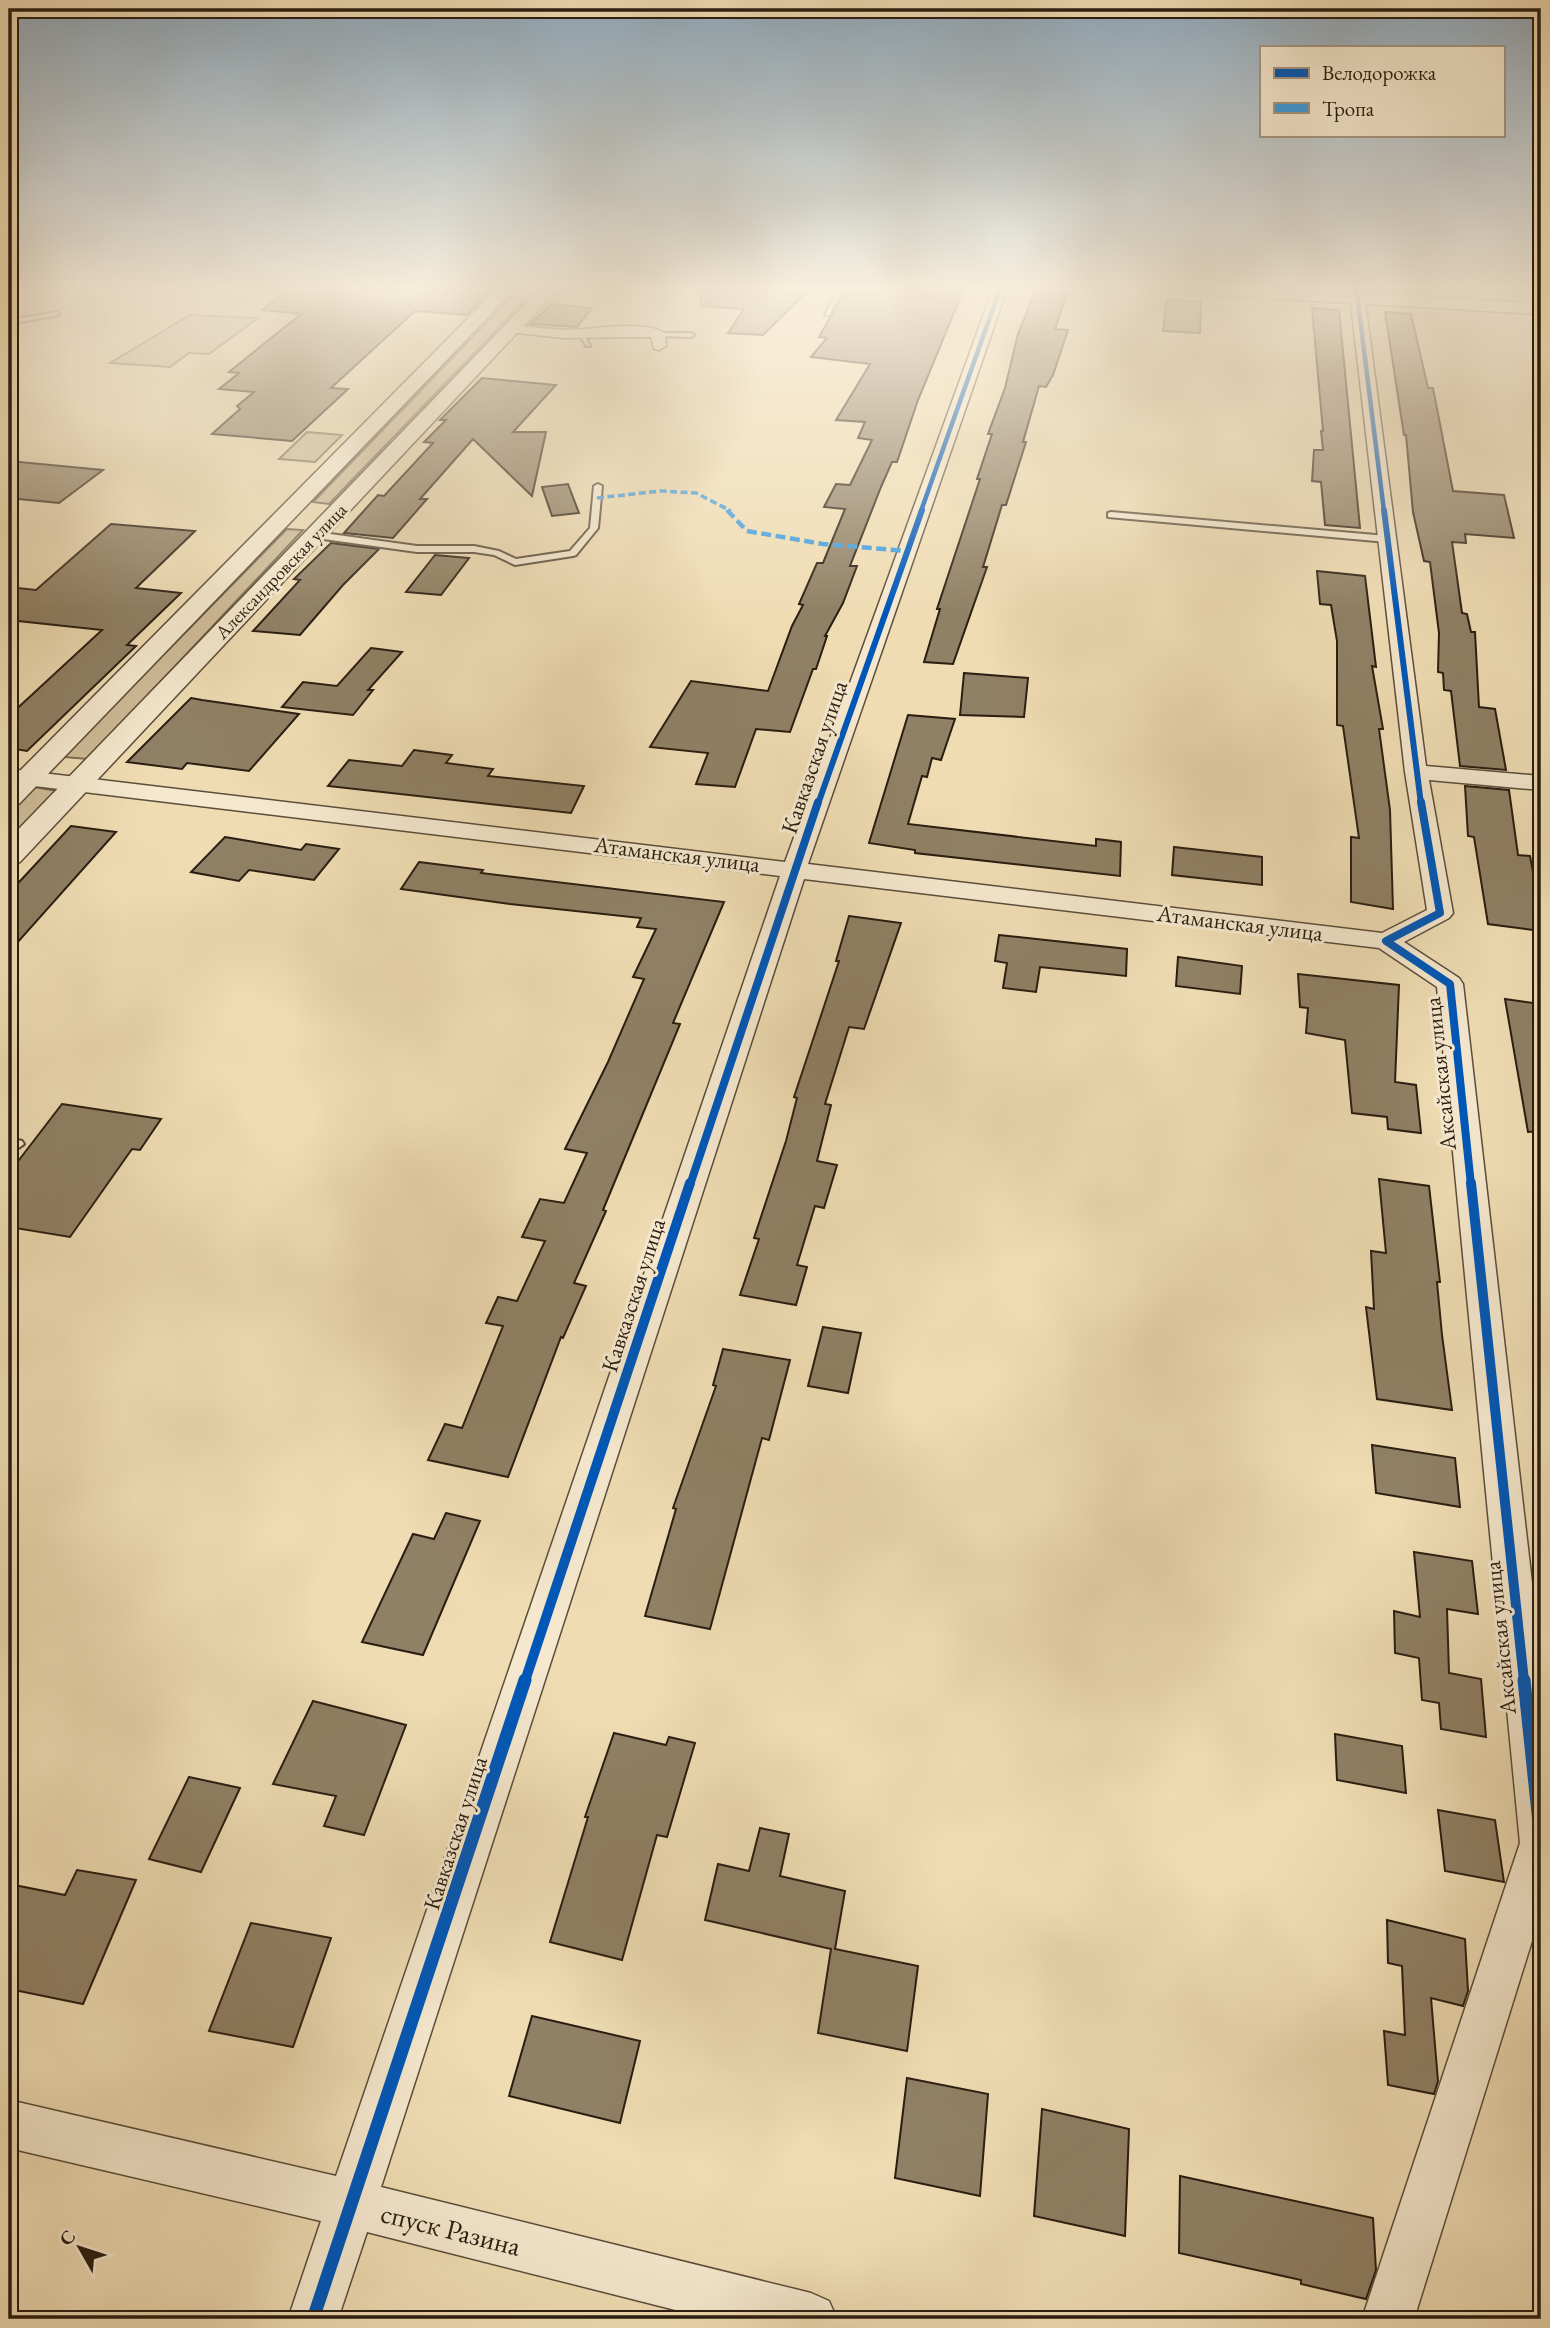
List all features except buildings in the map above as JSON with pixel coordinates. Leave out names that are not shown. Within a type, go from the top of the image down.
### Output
[{"type":"street","name":"Александровская улица","points":[[9,799],[19,777],[401,395]]},
{"type":"street","name":"Александровская улица","points":[[9,856],[450,395]]},
{"type":"street","name":"Кавказская улица","points":[[313,2319],[795,868],[963,395]]},
{"type":"street","points":[[1369,395],[1416,772],[1440,913],[1386,941]]},
{"type":"street","points":[[1416,772],[1541,783]]},
{"type":"street","name":"Атаманская улица","points":[[19,777],[1386,941]]},
{"type":"street","name":"Аксайская улица","points":[[1386,941],[1450,984],[1541,1844],[1388,2319]]},
{"type":"street","name":"спуск Разина","points":[[9,2124],[352,2204],[811,2319]]},
{"type":"lane","points":[[316,535],[417,549],[474,549],[496,553],[515,562],[573,553],[594,528],[598,486]]},
{"type":"lane","points":[[1111,515],[1387,539]]},
{"type":"shaded area","points":[[417,395],[434,395],[329,504],[313,502]]},
{"type":"shaded area","points":[[307,432],[342,435],[315,462],[279,459]]},
{"type":"shaded area","points":[[287,529],[303,530],[88,759],[63,757]]},
{"type":"shaded area","points":[[34,787],[57,791],[9,840],[9,812]]},
{"type":"marked path","points":[[597,498],[660,491],[696,493],[732,512],[747,531],[823,544],[907,551]]},
{"type":"cycle path","points":[[313,2319],[795,868],[963,395]]},
{"type":"cycle path","points":[[1369,395],[1416,772],[1440,913],[1386,941],[1450,984],[1541,1842]]}]
